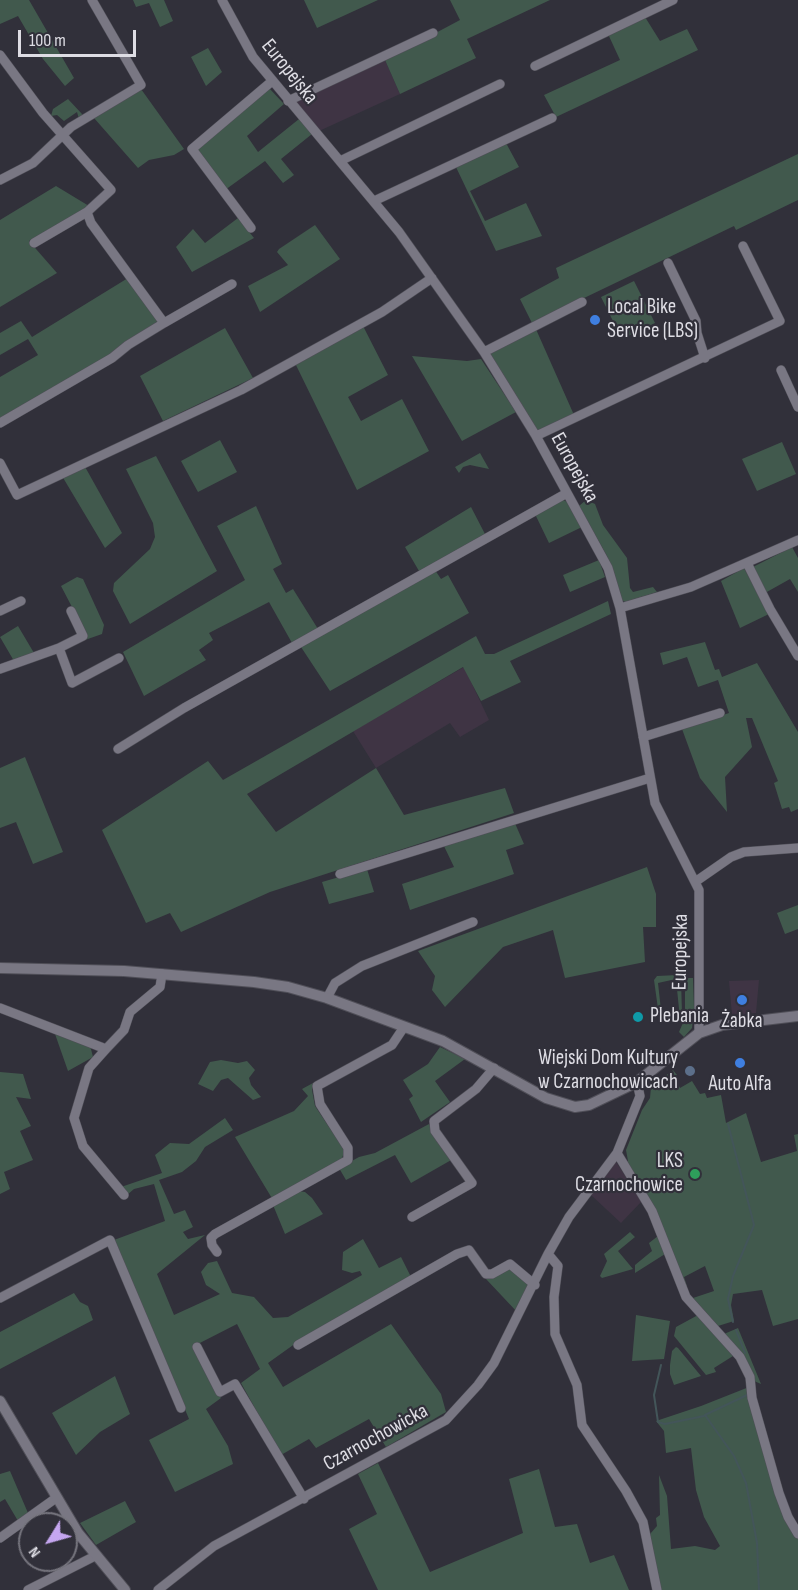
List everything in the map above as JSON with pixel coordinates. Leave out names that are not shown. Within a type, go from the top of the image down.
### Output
[{"type":"street","points":[[0,180],[33,163],[71,127],[141,86],[92,0]]},
{"type":"street","name":"Europejska","points":[[222,0],[247,49],[272,82],[374,201],[484,352],[536,436],[608,568],[620,608],[650,778],[659,813],[695,882],[699,902],[699,1033]]},
{"type":"street","points":[[535,66],[673,0]]},
{"type":"street","points":[[288,101],[433,33]]},
{"type":"street","points":[[0,56],[17,81],[111,190],[87,212],[34,243]]},
{"type":"street","points":[[251,228],[192,149],[272,82]]},
{"type":"street","points":[[340,161],[500,84]]},
{"type":"street","points":[[374,201],[552,118]]},
{"type":"street","points":[[87,212],[91,223],[164,323]]},
{"type":"street","points":[[536,436],[780,321],[743,246]]},
{"type":"street","points":[[668,263],[696,321],[697,333],[705,358]]},
{"type":"street","points":[[0,463],[17,495],[241,390],[382,312],[432,278]]},
{"type":"street","points":[[0,423],[112,358],[128,345],[232,284]]},
{"type":"street","points":[[484,352],[582,302]]},
{"type":"street","points":[[781,370],[798,407]]},
{"type":"street","points":[[118,749],[184,708],[567,493]]},
{"type":"street","points":[[620,608],[691,587],[798,540]]},
{"type":"street","points":[[747,563],[770,609],[798,656]]},
{"type":"street","points":[[0,611],[21,601]]},
{"type":"street","points":[[0,669],[59,648],[83,636],[71,611]]},
{"type":"street","points":[[59,648],[72,683],[119,658]]},
{"type":"street","points":[[643,737],[720,713]]},
{"type":"street","points":[[340,874],[650,778]]},
{"type":"street","points":[[695,882],[730,857],[744,852],[798,848]]},
{"type":"street","points":[[327,998],[335,983],[362,966],[473,922]]},
{"type":"street","points":[[0,968],[96,969],[254,982],[327,998],[450,1044],[566,1106],[589,1105],[637,1082],[699,1033],[722,1025],[798,1016]]},
{"type":"street","points":[[124,1195],[83,1146],[74,1118],[89,1068],[124,1030],[130,1012],[160,987],[162,974]]},
{"type":"street","points":[[0,1008],[106,1049]]},
{"type":"street","points":[[217,1252],[212,1245],[211,1238],[215,1234],[348,1160],[348,1148],[320,1104],[317,1086],[392,1045],[404,1027]]},
{"type":"street","points":[[412,1217],[472,1183],[435,1131],[434,1121],[476,1089],[494,1068]]},
{"type":"street","name":"Czarnochowicka","points":[[158,1590],[214,1546],[446,1420],[456,1410],[495,1363],[535,1285],[548,1254],[570,1217],[617,1153],[640,1095],[637,1082]]},
{"type":"street","points":[[617,1153],[652,1211],[686,1297],[741,1357],[779,1493],[798,1534]]},
{"type":"street","points":[[0,1298],[110,1240],[181,1408]]},
{"type":"street","points":[[297,1345],[405,1283],[469,1250],[486,1274],[492,1274],[510,1264],[535,1285]]},
{"type":"street","points":[[548,1254],[554,1258],[558,1266],[554,1297],[555,1334],[578,1385],[582,1425],[626,1491],[643,1522],[657,1590]]},
{"type":"street","points":[[197,1347],[220,1392],[235,1384],[304,1498]]},
{"type":"street","points":[[0,1401],[56,1498],[95,1556],[125,1590]]},
{"type":"street","points":[[0,1538],[56,1498]]},
{"type":"street","points":[[28,1590],[95,1556]]},
{"type":"shaded area","points":[[385,60],[400,94],[319,131],[294,100]]},
{"type":"shaded area","points":[[464,667],[489,720],[460,737],[450,723],[376,768],[353,731]]},
{"type":"shaded area","points":[[759,980],[756,1013],[732,1015],[729,981]]},
{"type":"shaded area","points":[[616,1162],[642,1201],[621,1223],[591,1195]]},
{"type":"green space","points":[[0,0],[29,0],[74,78],[65,86],[43,59],[18,16],[0,24]]},
{"type":"green space","points":[[133,0],[164,0],[173,21],[160,27],[149,3],[136,7]]},
{"type":"green space","points":[[304,0],[378,0],[317,28]]},
{"type":"green space","points":[[450,0],[550,0],[467,39],[476,58],[400,94],[385,60],[460,20]]},
{"type":"green space","points":[[645,17],[660,41],[687,29],[698,50],[556,117],[544,95],[620,60],[608,34]]},
{"type":"green space","points":[[208,48],[222,72],[206,86],[191,57]]},
{"type":"green space","points":[[269,88],[284,104],[247,136],[258,152],[299,119],[312,134],[281,159],[294,175],[283,183],[265,161],[225,190],[198,151],[199,148]]},
{"type":"green space","points":[[141,89],[184,149],[174,155],[149,160],[138,168],[94,118]]},
{"type":"green space","points":[[68,99],[82,114],[81,118],[79,119],[77,112],[64,121],[57,115],[51,116],[53,109]]},
{"type":"green space","points":[[506,143],[519,167],[470,191],[485,221],[526,203],[542,236],[496,251],[455,165]]},
{"type":"green space","points":[[798,154],[798,200],[736,230],[734,226],[532,323],[520,299],[559,278],[556,268]]},
{"type":"green space","points":[[56,186],[89,206],[29,241],[57,273],[0,307],[0,220]]},
{"type":"green space","points":[[238,218],[254,238],[192,272],[176,247],[193,229],[205,243]]},
{"type":"green space","points":[[315,225],[340,259],[260,312],[248,286],[288,265],[277,252],[279,249]]},
{"type":"green space","points":[[128,278],[158,321],[113,354],[0,419],[0,377],[38,355],[28,339],[0,355],[0,333],[21,321],[32,337]]},
{"type":"green space","points":[[634,281],[655,323],[622,339],[601,297]]},
{"type":"green space","points":[[362,324],[388,375],[348,397],[361,421],[402,399],[429,451],[357,490],[295,363]]},
{"type":"green space","points":[[535,327],[574,415],[538,432],[489,354]]},
{"type":"green space","points":[[225,328],[253,378],[163,421],[140,376]]},
{"type":"green space","points":[[412,356],[467,361],[481,359],[516,412],[462,441]]},
{"type":"green space","points":[[220,440],[237,472],[198,492],[181,461]]},
{"type":"green space","points":[[782,442],[796,474],[757,491],[742,459]]},
{"type":"green space","points":[[480,453],[489,469],[470,465],[463,467],[459,473],[455,467]]},
{"type":"green space","points":[[156,456],[217,571],[130,624],[113,591],[114,583],[150,549],[155,537],[153,523],[126,469]]},
{"type":"green space","points":[[84,465],[122,533],[105,548],[62,476]]},
{"type":"green space","points":[[562,499],[567,502],[582,527],[549,543],[535,514]]},
{"type":"green space","points":[[586,500],[595,504],[603,525],[627,558],[630,588],[633,592],[653,587],[657,592],[625,602],[622,600],[607,556],[579,506]]},
{"type":"green space","points":[[256,506],[282,564],[273,569],[286,593],[293,589],[318,629],[292,643],[269,602],[209,633],[213,640],[199,650],[206,660],[144,696],[123,652],[245,580],[217,526]]},
{"type":"green space","points":[[471,507],[485,534],[419,571],[405,547]]},
{"type":"green space","points":[[792,547],[798,558],[798,592],[790,579],[765,593],[753,567]]},
{"type":"green space","points":[[599,560],[605,577],[570,592],[563,575]]},
{"type":"green space","points":[[744,568],[769,614],[740,628],[721,581]]},
{"type":"green space","points":[[435,570],[441,579],[448,575],[469,613],[330,691],[301,647]]},
{"type":"green space","points":[[77,577],[83,579],[104,625],[102,634],[85,640],[84,630],[61,586]]},
{"type":"green space","points":[[608,601],[611,614],[510,661],[521,682],[481,701],[463,667],[247,794],[276,832],[376,768],[404,815],[505,788],[514,813],[270,892],[181,932],[170,913],[146,923],[102,830],[208,761],[223,780],[476,636],[485,654],[494,654]]},
{"type":"green space","points":[[18,626],[34,653],[14,661],[0,637]]},
{"type":"green space","points":[[705,642],[715,670],[719,669],[722,677],[757,663],[798,732],[798,809],[791,812],[789,807],[782,809],[774,783],[778,781],[752,718],[746,718],[752,747],[725,777],[727,812],[700,778],[682,729],[729,713],[718,680],[698,687],[687,657],[663,665],[660,653]]},
{"type":"green space","points":[[25,757],[63,852],[33,864],[16,822],[0,828],[0,768]]},
{"type":"green space","points":[[514,821],[524,844],[506,850],[514,874],[410,910],[402,884],[454,867],[443,844]]},
{"type":"green space","points":[[647,867],[656,894],[656,927],[643,927],[645,962],[565,978],[553,930],[503,947],[445,1007],[432,990],[435,976],[418,951]]},
{"type":"green space","points":[[367,869],[374,892],[329,904],[322,882]]},
{"type":"green space","points":[[798,905],[798,929],[785,934],[777,913]]},
{"type":"green space","points":[[678,975],[681,979],[682,1014],[680,1019],[676,979],[658,983],[661,1010],[670,1013],[665,1015],[658,1009],[654,980],[657,976]]},
{"type":"green space","points":[[687,978],[693,978],[694,1008],[692,1028],[684,1037],[679,1032],[685,1018],[685,981]]},
{"type":"green space","points":[[55,1034],[90,1045],[93,1057],[68,1071]]},
{"type":"green space","points":[[440,1047],[465,1059],[435,1081],[450,1102],[421,1122],[409,1099],[413,1096],[403,1080],[428,1064]]},
{"type":"green space","points":[[221,1060],[238,1063],[247,1061],[255,1070],[249,1078],[251,1085],[261,1097],[253,1100],[228,1078],[221,1080],[213,1091],[198,1084],[210,1062]]},
{"type":"green space","points":[[673,1070],[677,1075],[674,1077],[680,1088],[692,1081],[700,1094],[705,1093],[707,1098],[721,1095],[726,1123],[746,1113],[761,1162],[797,1151],[794,1135],[798,1134],[798,1319],[773,1326],[762,1290],[733,1294],[731,1305],[734,1321],[718,1326],[693,1298],[714,1291],[705,1266],[684,1277],[687,1286],[685,1286],[625,1161],[628,1161],[626,1150],[642,1110],[650,1098],[651,1087]]},
{"type":"green space","points":[[0,1072],[23,1074],[31,1099],[16,1097],[31,1126],[20,1131],[33,1160],[4,1172],[10,1189],[0,1194]]},
{"type":"green space","points":[[313,1083],[315,1106],[341,1145],[344,1151],[342,1159],[273,1200],[235,1137],[294,1111],[308,1096],[302,1089]]},
{"type":"green space","points":[[225,1118],[233,1130],[205,1147],[196,1161],[182,1172],[159,1180],[174,1214],[185,1210],[193,1227],[183,1232],[188,1239],[205,1235],[157,1274],[174,1315],[220,1294],[206,1285],[201,1272],[208,1263],[217,1261],[232,1293],[254,1297],[273,1318],[288,1317],[362,1275],[360,1271],[352,1273],[342,1270],[343,1252],[363,1239],[379,1268],[401,1257],[411,1277],[296,1343],[268,1363],[283,1387],[391,1324],[441,1394],[446,1412],[386,1447],[369,1419],[316,1448],[309,1439],[281,1455],[241,1383],[260,1369],[237,1324],[192,1347],[221,1398],[206,1409],[228,1446],[233,1464],[175,1492],[149,1440],[189,1419],[114,1240],[165,1221],[154,1184],[134,1189],[127,1195],[121,1187],[162,1173],[155,1155],[170,1143],[189,1144]]},
{"type":"green space","points":[[429,1124],[453,1159],[411,1183],[395,1155],[346,1180],[339,1168],[359,1157],[375,1153]]},
{"type":"green space","points":[[298,1191],[305,1192],[312,1198],[323,1214],[285,1234],[273,1205]]},
{"type":"green space","points":[[630,1232],[635,1237],[618,1251],[633,1269],[602,1278],[600,1276],[607,1261],[604,1254]]},
{"type":"green space","points":[[658,1236],[665,1254],[635,1273],[635,1265],[652,1251],[649,1243]]},
{"type":"green space","points":[[510,1267],[530,1286],[518,1313],[486,1279]]},
{"type":"green space","points":[[74,1293],[80,1302],[88,1306],[93,1320],[0,1369],[0,1332]]},
{"type":"green space","points":[[636,1315],[670,1321],[664,1359],[632,1361]]},
{"type":"green space","points":[[698,1315],[733,1356],[714,1368],[716,1372],[706,1375],[674,1336],[676,1327]]},
{"type":"green space","points":[[738,1328],[761,1384],[754,1381],[724,1334]]},
{"type":"green space","points":[[676,1347],[701,1376],[674,1385],[670,1365],[672,1351]]},
{"type":"green space","points":[[115,1376],[130,1414],[100,1432],[76,1455],[52,1413]]},
{"type":"green space","points":[[749,1387],[798,1537],[798,1590],[659,1590],[650,1534],[657,1526],[656,1518],[660,1515],[659,1475],[667,1496],[671,1549],[695,1546],[715,1550],[720,1546],[704,1517],[696,1490],[691,1448],[666,1453],[664,1431],[656,1421]]},
{"type":"green space","points":[[378,1463],[430,1572],[523,1533],[509,1479],[539,1469],[555,1527],[577,1524],[590,1563],[614,1555],[629,1590],[378,1590],[349,1529],[377,1514],[358,1474]]},
{"type":"green space","points":[[10,1471],[28,1512],[18,1512],[18,1521],[5,1499],[0,1502],[0,1474]]},
{"type":"green space","points":[[125,1501],[136,1522],[96,1545],[80,1523]]},
{"type":"waterway","points":[[728,1124],[754,1225],[733,1276],[728,1299],[733,1322]]},
{"type":"waterway","points":[[736,1330],[745,1353]]},
{"type":"waterway","points":[[661,1365],[654,1395],[658,1422],[665,1424],[704,1416]]},
{"type":"waterway","points":[[747,1395],[705,1415],[734,1456],[746,1483],[757,1543],[759,1590]]},
{"type":"place","name":"Local Bike Service (LBS)","points":[[595,320]]},
{"type":"place","name":"Żabka","points":[[742,1000]]},
{"type":"place","name":"Plebania","points":[[638,1017]]},
{"type":"place","name":"Auto Alfa","points":[[740,1063]]},
{"type":"place","name":"Wiejski Dom Kultury w Czarnochowicach","points":[[690,1071]]},
{"type":"place","name":"LKS Czarnochowice","points":[[695,1174]]}]
